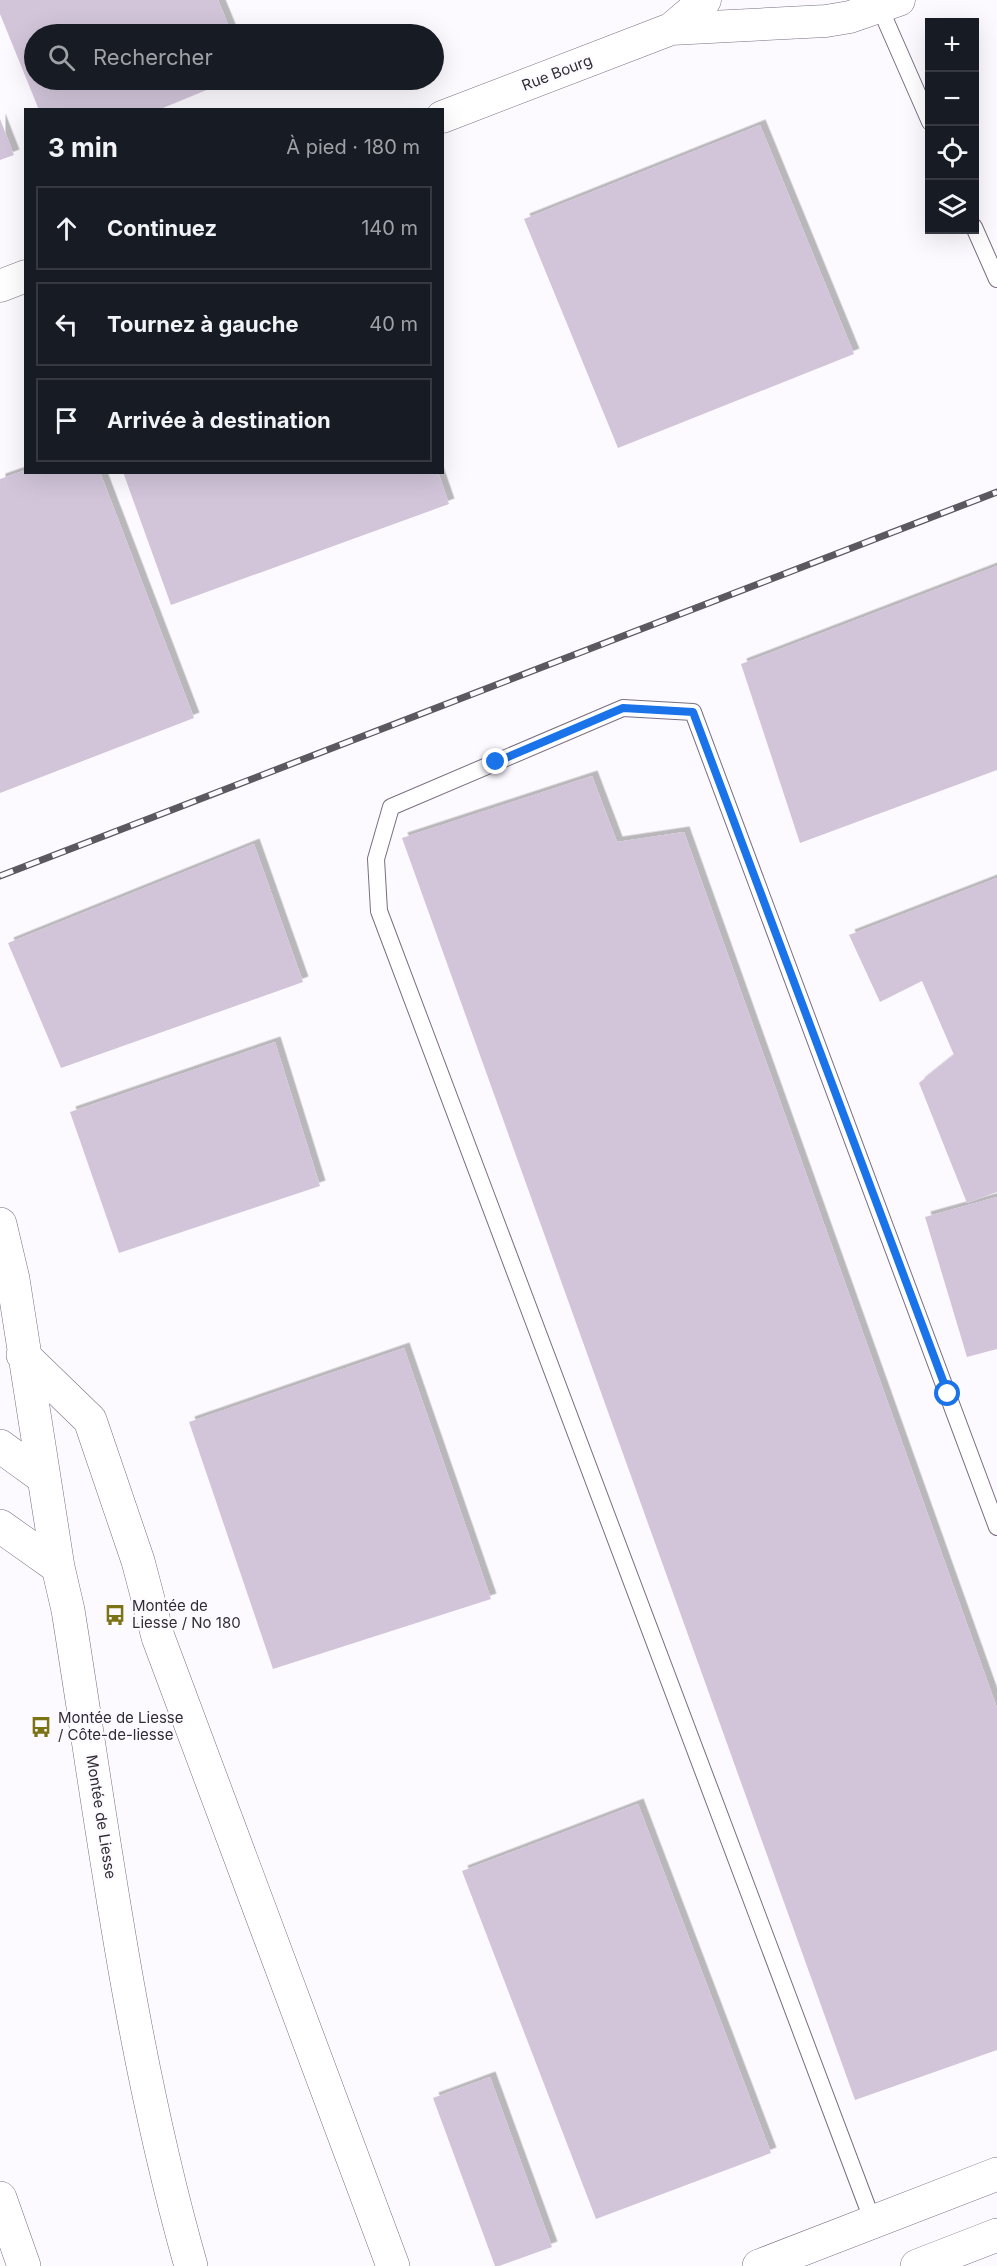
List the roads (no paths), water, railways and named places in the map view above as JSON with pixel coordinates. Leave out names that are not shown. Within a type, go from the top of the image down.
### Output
[{"type":"main road","name":"Montée de Liesse","points":[[2,1243],[17,1302],[23,1355],[58,1567],[68,1610],[136,2038],[165,2172],[190,2266]]},
{"type":"main road","points":[[23,1355],[90,1420],[138,1560],[158,1637],[393,2266]]},
{"type":"main road","points":[[0,1446],[45,1478]]},
{"type":"main road","points":[[0,1526],[58,1567]]},
{"type":"main road","points":[[759,2266],[997,2174]]},
{"type":"main road","points":[[1,2205],[24,2266]]},
{"type":"main road","points":[[917,2266],[997,2235]]},
{"type":"street","name":"Rue Bourg","points":[[671,29],[705,0]]},
{"type":"street","name":"Rue Bourg","points":[[444,116],[671,29],[826,21],[850,17],[889,4]]},
{"type":"street","points":[[0,286],[24,277]]},
{"type":"lane","points":[[889,4],[925,108]]},
{"type":"lane","points":[[978,234],[997,279]]},
{"type":"lane","points":[[873,2222],[379,912],[376,859],[391,807],[623,708],[693,712],[997,1527]]},
{"type":"railway","points":[[0,876],[997,492]]},
{"type":"place","name":"Montée de Liesse / No 180","points":[[115,1615]]},
{"type":"place","name":"Montée de Liesse / Côte-de-liesse","points":[[41,1727]]}]
